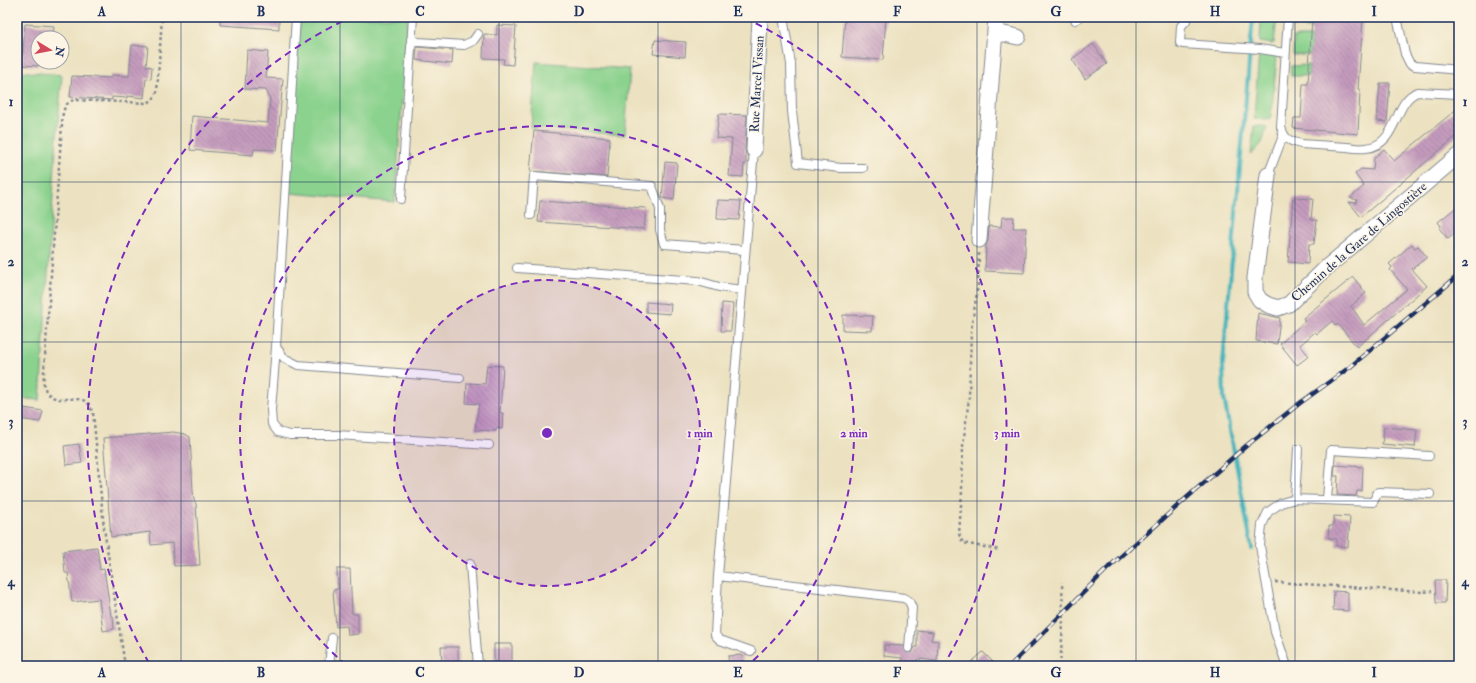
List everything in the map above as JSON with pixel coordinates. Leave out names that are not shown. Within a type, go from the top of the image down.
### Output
[{"type":"street","name":"Rue Marcel Vissan","points":[[754,150],[760,17]]},
{"type":"street","points":[[979,240],[996,24],[1018,37]]},
{"type":"street","name":"Chemin de la Gare de Lingostière","points":[[1268,174],[1255,278],[1255,292],[1260,300],[1268,306],[1278,308],[1289,304],[1327,267],[1459,155]]},
{"type":"lane","points":[[296,17],[271,410],[272,424],[278,432],[290,435],[337,435],[490,445]]},
{"type":"lane","points":[[401,200],[413,17]]},
{"type":"lane","points":[[783,17],[791,64],[792,111],[798,163],[841,168],[863,168]]},
{"type":"lane","points":[[1186,17],[1186,21],[1182,26],[1180,43],[1260,49],[1285,53]]},
{"type":"lane","points":[[1268,174],[1283,136],[1281,127],[1288,17]]},
{"type":"lane","points":[[1397,17],[1405,54],[1410,64],[1415,66],[1459,70]]},
{"type":"lane","points":[[411,39],[418,42],[464,45],[473,40],[478,34]]},
{"type":"lane","points":[[1283,136],[1291,142],[1301,144],[1366,148],[1385,139],[1393,128],[1405,102],[1411,94],[1418,92],[1459,94]]},
{"type":"lane","points":[[751,650],[720,640],[715,635],[718,576],[754,150]]},
{"type":"lane","points":[[530,214],[534,176],[652,186],[660,209],[660,230],[664,244],[745,250]]},
{"type":"lane","points":[[517,268],[698,280],[719,287],[742,290]]},
{"type":"lane","points":[[276,347],[284,358],[298,365],[460,378]]},
{"type":"lane","points":[[1295,499],[1298,449]]},
{"type":"lane","points":[[1327,499],[1331,450],[1429,456]]},
{"type":"lane","points":[[1287,666],[1275,632],[1260,546],[1262,525],[1268,512],[1281,503],[1295,499],[1327,499],[1373,502],[1378,492],[1430,494]]},
{"type":"lane","points":[[470,564],[478,666]]},
{"type":"lane","points":[[718,576],[904,598],[909,601],[912,608],[909,648]]},
{"type":"lane","points":[[329,666],[332,638]]},
{"type":"path","points":[[125,666],[104,528],[93,412],[88,403],[80,399],[58,399],[50,395],[44,386],[44,370],[63,111],[67,104],[73,100],[146,104],[153,100],[157,92],[162,17]]},
{"type":"path","points":[[979,240],[978,285],[971,331],[968,398],[962,445],[962,491],[959,534],[964,543],[1000,550]]},
{"type":"path","points":[[1060,666],[1063,625],[1062,582]]},
{"type":"path","points":[[1266,582],[1422,592],[1432,591]]},
{"type":"green space","points":[[300,17],[408,17],[395,202],[289,193]]},
{"type":"green space","points":[[1261,17],[1277,17],[1274,43],[1272,44],[1260,42]]},
{"type":"green space","points":[[1295,17],[1312,17],[1312,28],[1294,27]]},
{"type":"green space","points":[[1294,37],[1311,37],[1310,55],[1293,55]]},
{"type":"green space","points":[[1259,52],[1275,54],[1277,56],[1271,116],[1267,120],[1254,119]]},
{"type":"green space","points":[[536,62],[630,69],[625,135],[531,128]]},
{"type":"green space","points":[[1309,65],[1308,76],[1291,76],[1291,66]]},
{"type":"green space","points":[[17,71],[62,75],[40,400],[17,398]]},
{"type":"green space","points":[[1254,126],[1264,126],[1267,128],[1262,143],[1251,155]]},
{"type":"building","points":[[220,17],[279,17],[279,29],[220,25]]},
{"type":"building","points":[[845,17],[886,17],[883,60],[842,57]]},
{"type":"building","points":[[1312,17],[1363,17],[1358,89],[1360,90],[1358,134],[1293,128],[1294,118],[1301,118],[1303,84],[1308,84]]},
{"type":"building","points":[[25,24],[54,26],[54,30],[30,30],[30,66],[22,65]]},
{"type":"building","points":[[497,25],[516,26],[513,65],[503,64],[504,59],[483,58],[484,34],[497,35]]},
{"type":"building","points":[[655,40],[686,42],[685,57],[653,54]]},
{"type":"building","points":[[1093,44],[1107,64],[1085,79],[1072,59]]},
{"type":"building","points":[[132,45],[148,46],[146,66],[152,67],[151,79],[146,78],[144,98],[127,96],[127,98],[112,97],[112,100],[70,97],[72,76],[111,78],[111,75],[129,76]]},
{"type":"building","points":[[417,47],[453,50],[452,64],[416,60]]},
{"type":"building","points":[[247,50],[268,52],[266,78],[283,79],[277,150],[254,149],[253,155],[190,150],[192,116],[268,123],[270,99],[266,90],[245,89]]},
{"type":"building","points":[[1380,83],[1390,83],[1387,122],[1377,121]]},
{"type":"building","points":[[1459,107],[1459,134],[1361,217],[1349,202],[1356,203],[1357,200],[1350,198],[1364,186],[1355,174],[1361,169],[1373,170],[1374,158],[1384,149],[1394,161]]},
{"type":"building","points":[[719,114],[747,115],[745,150],[746,164],[744,164],[743,177],[729,176],[732,139],[716,138]]},
{"type":"building","points":[[534,131],[610,138],[607,177],[530,171]]},
{"type":"building","points":[[665,162],[677,163],[674,200],[662,198]]},
{"type":"building","points":[[1293,198],[1313,199],[1311,220],[1317,220],[1314,244],[1309,244],[1308,264],[1288,262]]},
{"type":"building","points":[[718,200],[741,201],[739,220],[717,219]]},
{"type":"building","points":[[540,201],[646,208],[644,229],[538,222]]},
{"type":"building","points":[[1459,205],[1459,230],[1448,239],[1439,228],[1441,226],[1438,222]]},
{"type":"building","points":[[1002,217],[1014,217],[1013,228],[1026,228],[1024,273],[985,271],[986,245],[988,241],[989,226],[1001,227]]},
{"type":"building","points":[[1412,244],[1415,248],[1418,246],[1427,257],[1412,269],[1427,286],[1357,347],[1338,324],[1336,326],[1332,321],[1317,334],[1315,332],[1300,345],[1309,356],[1297,365],[1280,344],[1305,321],[1303,318],[1353,277],[1366,293],[1351,306],[1364,325],[1407,289],[1390,270],[1392,267],[1389,264]]},
{"type":"building","points":[[646,302],[671,304],[670,314],[646,312]]},
{"type":"building","points":[[722,303],[733,304],[731,331],[721,331]]},
{"type":"building","points":[[1258,313],[1280,318],[1277,344],[1256,341]]},
{"type":"building","points":[[843,315],[873,316],[872,331],[843,330]]},
{"type":"building","points":[[487,365],[503,366],[500,413],[503,413],[502,429],[496,428],[496,431],[475,430],[479,404],[466,403],[467,383],[485,384]]},
{"type":"building","points":[[17,407],[43,411],[40,422],[18,419]]},
{"type":"building","points":[[1384,427],[1417,430],[1415,447],[1382,444]]},
{"type":"building","points":[[173,432],[185,434],[190,437],[193,491],[196,504],[200,565],[174,566],[172,543],[151,545],[150,532],[111,537],[103,438]]},
{"type":"building","points":[[79,444],[82,463],[66,465],[64,446]]},
{"type":"building","points":[[1335,465],[1363,467],[1362,491],[1357,491],[1356,496],[1337,495],[1338,476],[1334,476]]},
{"type":"building","points":[[1334,516],[1350,517],[1348,547],[1336,546],[1337,539],[1328,538],[1329,526],[1333,526]]},
{"type":"building","points":[[97,547],[100,570],[104,569],[114,629],[103,631],[99,599],[72,602],[68,573],[65,573],[63,551]]},
{"type":"building","points":[[337,569],[350,569],[352,613],[358,614],[358,634],[348,635],[347,626],[336,627],[333,590],[338,589]]},
{"type":"building","points":[[1435,580],[1446,580],[1445,603],[1436,603]]},
{"type":"building","points":[[1334,591],[1348,592],[1348,611],[1333,610]]},
{"type":"building","points":[[917,630],[933,632],[931,640],[938,641],[937,661],[917,659],[916,666],[902,666],[902,658],[884,656],[884,645],[904,646],[906,652],[912,653],[915,647],[917,647]]},
{"type":"building","points":[[494,644],[512,644],[512,664],[494,664]]},
{"type":"building","points":[[441,647],[458,647],[458,666],[442,666]]},
{"type":"building","points":[[983,652],[997,666],[967,666]]},
{"type":"building","points":[[742,655],[743,666],[729,666],[728,656]]},
{"type":"waterway","points":[[1252,549],[1224,398],[1223,363],[1253,17]]},
{"type":"railway","points":[[1010,666],[1108,568],[1246,446],[1300,403],[1350,367],[1459,275]]}]
